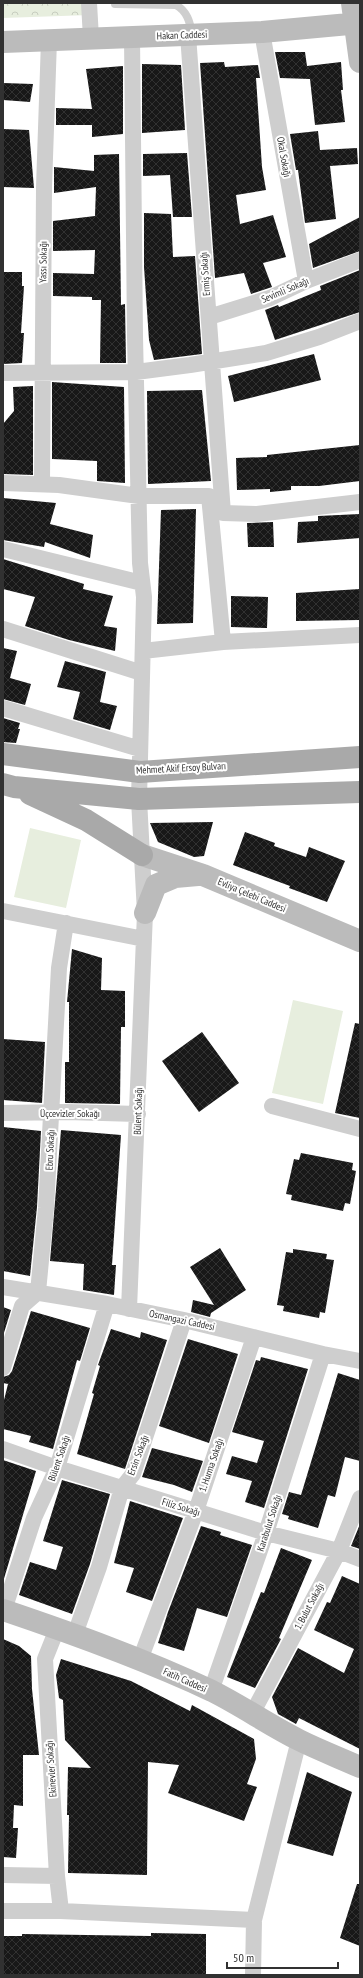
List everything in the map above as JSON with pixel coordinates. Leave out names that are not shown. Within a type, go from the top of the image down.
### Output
[{"type":"main road","name":"Mehmet Akif Ersoy Bulvarı","points":[[3,754],[140,772],[360,757]]},
{"type":"main road","points":[[8,786],[139,799],[360,792]]},
{"type":"main road","points":[[8,786],[86,820],[142,855]]},
{"type":"street","points":[[89,3],[91,38]]},
{"type":"street","points":[[356,17],[360,62]]},
{"type":"street","name":"Hakan Caddesi","points":[[3,42],[262,32],[356,17]]},
{"type":"street","name":"Okal Sokağı","points":[[262,32],[306,281]]},
{"type":"street","name":"Ermiş Sokağı","points":[[190,35],[223,513]]},
{"type":"street","name":"Bülent Sokağı","points":[[129,1309],[145,913],[139,799],[143,651],[136,372],[132,37]]},
{"type":"street","name":"Yassı Sokağı","points":[[42,484],[44,187],[49,40]]},
{"type":"street","name":"Sevimli Sokağı","points":[[209,317],[270,298],[306,281],[360,260]]},
{"type":"street","points":[[3,373],[136,372],[212,362],[266,353],[319,337],[360,321]]},
{"type":"street","points":[[3,483],[42,484],[139,496],[209,496]]},
{"type":"street","points":[[209,496],[223,513],[257,514],[360,502]]},
{"type":"street","points":[[209,496],[223,642]]},
{"type":"street","points":[[3,549],[142,583]]},
{"type":"street","points":[[3,629],[142,673]]},
{"type":"street","points":[[143,651],[223,642],[360,635]]},
{"type":"street","points":[[3,708],[140,749]]},
{"type":"street","name":"Evliya Çelebi Caddesi","points":[[142,855],[203,875],[360,941]]},
{"type":"street","points":[[145,913],[156,886],[175,878],[203,875]]},
{"type":"street","points":[[3,911],[144,939]]},
{"type":"street","name":"Ebru Sokağı","points":[[38,1292],[46,1208],[59,968],[66,923]]},
{"type":"street","points":[[272,1106],[360,1129]]},
{"type":"street","name":"Üçcevizler Sokağı","points":[[3,1113],[67,1112],[138,1114]]},
{"type":"street","name":"Osmangazi Caddesi","points":[[3,1287],[38,1292],[67,1299],[107,1304],[184,1320],[323,1354],[360,1361]]},
{"type":"street","points":[[3,1368],[22,1306],[38,1292]]},
{"type":"street","name":"Bülent Sokağı","points":[[4,1610],[34,1518],[57,1468],[107,1304]]},
{"type":"street","name":"Ersin Sokağı","points":[[66,1632],[99,1567],[122,1488],[133,1474],[184,1320]]},
{"type":"street","name":"1. Hurma Sokağı","points":[[140,1660],[196,1511],[254,1337]]},
{"type":"street","name":"Karabulut Sokağı","points":[[211,1691],[266,1533],[323,1354]]},
{"type":"street","name":"Filiz Sokağı","points":[[3,1449],[57,1468],[266,1533],[339,1551],[360,1559]]},
{"type":"street","name":"1. Bulut Sokağı","points":[[253,1712],[339,1551],[360,1498]]},
{"type":"street","name":"Fatih Caddesi","points":[[4,1610],[140,1660],[211,1691],[253,1712],[299,1740],[360,1767]]},
{"type":"street","name":"Ekinevler Sokağı","points":[[61,1912],[57,1876],[45,1659],[66,1632]]},
{"type":"street","points":[[253,1975],[254,1920],[299,1740]]},
{"type":"street","points":[[3,1875],[57,1876]]},
{"type":"street","points":[[3,1911],[254,1920]]},
{"type":"lane","points":[[115,4],[176,5],[182,8],[187,16],[190,35]]},
{"type":"green space","points":[[3,3],[88,3],[90,15],[3,18]]},
{"type":"green space","points":[[30,828],[81,840],[66,908],[14,897]]},
{"type":"green space","points":[[293,1000],[343,1011],[323,1104],[272,1093]]},
{"type":"building","points":[[275,52],[305,52],[307,66],[341,62],[343,90],[341,90],[345,122],[315,125],[310,79],[280,78]]},
{"type":"building","points":[[224,62],[225,67],[258,65],[260,78],[256,78],[262,167],[266,190],[236,195],[240,224],[273,215],[286,257],[263,263],[272,287],[251,294],[244,273],[215,278],[200,63]]},
{"type":"building","points":[[142,64],[181,65],[185,130],[142,133]]},
{"type":"building","points":[[123,66],[123,134],[92,137],[92,125],[56,125],[56,108],[92,109],[86,69]]},
{"type":"building","points":[[3,83],[33,84],[30,102],[3,100]]},
{"type":"building","points":[[3,129],[29,130],[34,188],[3,187]]},
{"type":"building","points":[[318,131],[320,150],[357,148],[358,164],[330,166],[336,219],[305,223],[298,170],[296,170],[290,134]]},
{"type":"building","points":[[187,153],[192,217],[173,217],[170,175],[143,176],[143,154]]},
{"type":"building","points":[[119,154],[121,305],[125,304],[126,363],[100,363],[101,300],[92,300],[92,297],[53,296],[53,273],[94,274],[95,250],[53,251],[53,221],[95,216],[96,187],[54,193],[54,167],[94,171],[94,155]]},
{"type":"building","points":[[144,213],[171,214],[173,257],[195,256],[202,354],[154,360],[149,340],[144,267]]},
{"type":"building","points":[[360,217],[360,251],[313,268],[309,244]]},
{"type":"building","points":[[360,270],[360,312],[275,340],[265,310],[278,305],[279,307],[321,290],[320,286]]},
{"type":"building","points":[[3,272],[22,272],[22,286],[24,286],[21,333],[24,333],[22,363],[3,364]]},
{"type":"building","points":[[314,354],[321,380],[234,402],[228,376]]},
{"type":"building","points":[[52,382],[124,387],[125,483],[97,481],[97,461],[52,459]]},
{"type":"building","points":[[33,386],[33,475],[3,474],[3,424],[14,411],[13,387]]},
{"type":"building","points":[[202,390],[211,481],[148,484],[147,391]]},
{"type":"building","points":[[360,445],[360,481],[319,486],[291,486],[291,490],[270,492],[270,489],[237,490],[236,458],[267,457],[267,455]]},
{"type":"building","points":[[3,498],[56,503],[50,524],[93,535],[90,558],[45,542],[44,547],[3,540]]},
{"type":"building","points":[[196,509],[193,623],[157,624],[161,510]]},
{"type":"building","points":[[360,514],[360,538],[297,543],[298,522],[318,521],[318,516]]},
{"type":"building","points":[[273,522],[274,547],[248,547],[247,523]]},
{"type":"building","points":[[3,559],[84,584],[83,589],[113,596],[104,626],[117,628],[115,651],[69,640],[25,626],[35,597],[3,589]]},
{"type":"building","points":[[360,589],[360,620],[296,621],[296,593]]},
{"type":"building","points":[[231,596],[268,597],[267,628],[231,627]]},
{"type":"building","points":[[3,648],[17,651],[10,678],[31,684],[25,705],[3,699]]},
{"type":"building","points":[[65,661],[106,672],[100,702],[117,706],[110,730],[73,719],[80,692],[57,687]]},
{"type":"building","points":[[3,718],[20,723],[16,743],[3,742]]},
{"type":"building","points":[[213,822],[204,856],[194,857],[158,842],[150,823]]},
{"type":"building","points":[[245,832],[275,843],[274,846],[306,857],[309,847],[345,861],[327,902],[289,888],[290,886],[233,865]]},
{"type":"building","points":[[72,949],[102,958],[101,990],[125,991],[125,1027],[121,1027],[120,1104],[65,1103],[65,1062],[69,1062],[69,1002],[67,1002]]},
{"type":"building","points":[[355,1023],[360,1024],[360,1118],[335,1113]]},
{"type":"building","points":[[202,1032],[239,1083],[199,1112],[162,1061]]},
{"type":"building","points":[[3,1039],[45,1042],[42,1103],[3,1100]]},
{"type":"building","points":[[3,1127],[41,1131],[37,1207],[30,1276],[3,1271]]},
{"type":"building","points":[[61,1130],[121,1135],[112,1265],[116,1265],[114,1295],[83,1290],[84,1264],[50,1261]]},
{"type":"building","points":[[301,1153],[353,1163],[352,1170],[356,1171],[350,1204],[345,1203],[343,1211],[291,1200],[292,1195],[286,1194],[294,1159],[299,1160]]},
{"type":"building","points":[[220,1248],[246,1290],[211,1313],[210,1317],[191,1312],[193,1300],[214,1305],[190,1267]]},
{"type":"building","points":[[293,1249],[327,1254],[326,1259],[334,1260],[325,1313],[320,1312],[319,1318],[283,1311],[284,1306],[277,1305],[286,1252],[293,1253]]},
{"type":"building","points":[[3,1307],[11,1310],[3,1336]]},
{"type":"building","points":[[31,1311],[90,1328],[80,1361],[77,1360],[53,1449],[29,1442],[31,1436],[3,1429],[3,1404],[8,1384],[3,1383],[3,1377],[9,1375],[12,1371]]},
{"type":"building","points":[[111,1329],[140,1338],[141,1332],[167,1340],[125,1469],[77,1454],[94,1394],[92,1393],[100,1366],[98,1365]]},
{"type":"building","points":[[188,1339],[238,1354],[209,1443],[159,1426]]},
{"type":"building","points":[[261,1357],[308,1369],[264,1508],[245,1502],[252,1481],[226,1474],[232,1456],[257,1463],[264,1441],[232,1432],[256,1360],[260,1361]]},
{"type":"building","points":[[338,1373],[360,1380],[360,1461],[345,1457],[335,1497],[328,1495],[318,1528],[288,1519],[289,1516],[282,1514],[289,1492],[301,1495]]},
{"type":"building","points":[[152,1448],[203,1461],[192,1492],[174,1485],[142,1477]]},
{"type":"building","points":[[3,1460],[36,1471],[3,1582]]},
{"type":"building","points":[[62,1480],[110,1494],[90,1564],[72,1614],[19,1595],[30,1562],[56,1570],[63,1547],[43,1541]]},
{"type":"building","points":[[130,1501],[183,1518],[152,1601],[126,1592],[134,1568],[114,1563]]},
{"type":"building","points":[[360,1524],[360,1549],[351,1546]]},
{"type":"building","points":[[201,1526],[221,1532],[220,1535],[252,1545],[227,1617],[197,1608],[184,1651],[158,1643],[168,1612]]},
{"type":"building","points":[[281,1548],[312,1560],[279,1638],[281,1639],[255,1688],[227,1677],[261,1592],[264,1593]]},
{"type":"building","points":[[342,1576],[360,1584],[360,1749],[299,1718],[296,1724],[278,1714],[272,1697],[298,1648],[344,1673],[354,1649],[314,1630],[327,1602],[330,1603]]},
{"type":"building","points":[[3,1639],[19,1646],[31,1656],[32,1689],[39,1755],[23,1755],[23,1806],[14,1805],[13,1828],[18,1828],[16,1858],[3,1857]]},
{"type":"building","points":[[61,1659],[131,1681],[190,1711],[192,1705],[254,1739],[256,1759],[247,1784],[257,1787],[244,1821],[168,1793],[179,1765],[148,1762],[147,1875],[68,1873],[68,1767],[91,1768],[65,1740],[63,1700],[59,1698],[56,1675]]},
{"type":"building","points":[[307,1772],[352,1792],[333,1856],[287,1843]]},
{"type":"building","points":[[357,1884],[360,1884],[360,1946],[340,1938]]},
{"type":"building","points":[[151,1933],[206,1934],[206,1975],[3,1975],[3,1936],[22,1936],[22,1934],[151,1936]]}]
